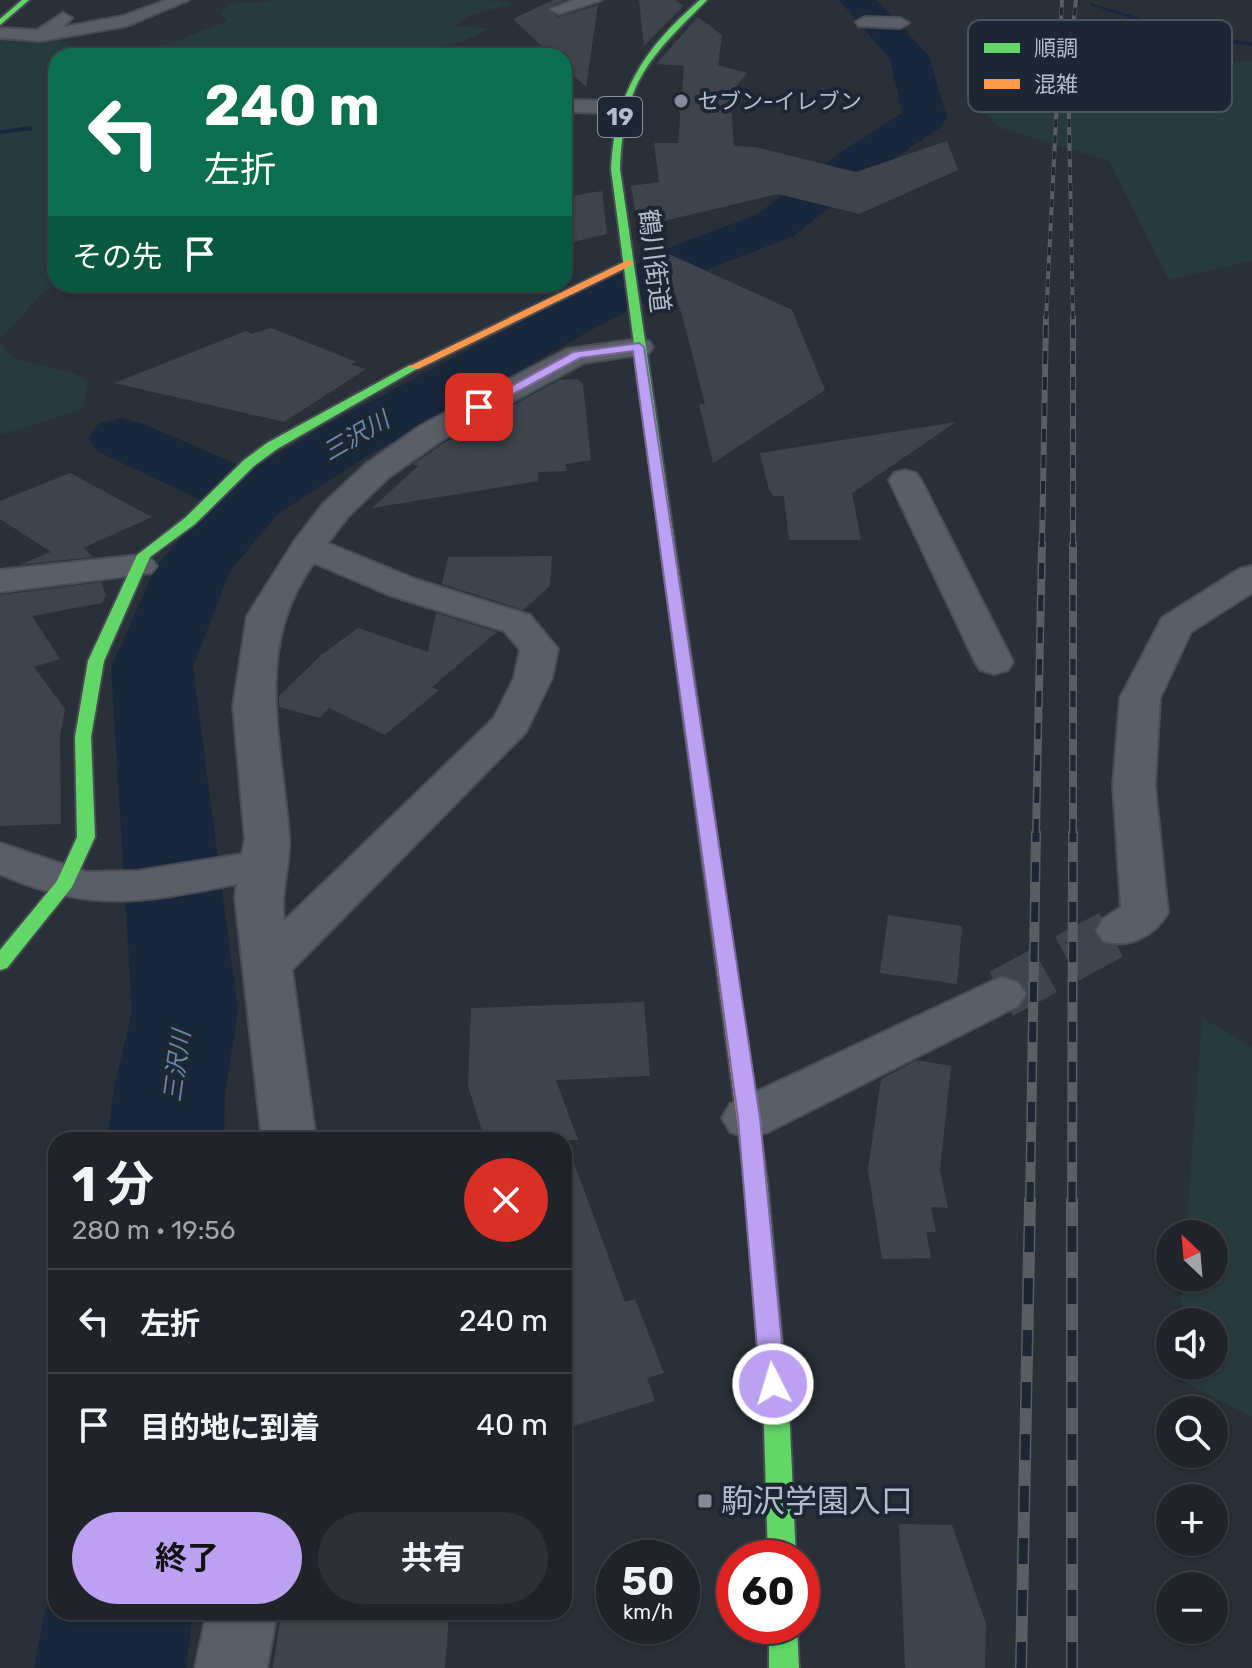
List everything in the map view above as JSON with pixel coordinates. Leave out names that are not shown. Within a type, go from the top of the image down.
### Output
[{"type":"main road","points":[[0,23],[26,0]]},
{"type":"main road","name":"鶴川街道","points":[[704,0],[669,28],[643,63],[623,107],[614,141],[631,293],[749,1118],[780,1476],[782,1540]]},
{"type":"main road","points":[[572,290],[628,263]]},
{"type":"main road","points":[[0,963],[65,883],[86,837],[83,737],[96,661],[144,555],[198,512],[249,463],[373,387],[568,292]]},
{"type":"main road","points":[[783,1644],[784,1668]]},
{"type":"street","points":[[41,36],[82,0]]},
{"type":"street","points":[[0,33],[41,36],[127,21],[181,0]]},
{"type":"street","points":[[559,9],[594,0]]},
{"type":"street","points":[[865,22],[900,23]]},
{"type":"street","points":[[572,106],[623,107]]},
{"type":"street","points":[[0,857],[65,883],[126,887],[247,867],[267,840],[253,706],[265,616],[307,547],[335,511],[377,471],[431,433],[577,355],[639,347]]},
{"type":"street","points":[[905,480],[994,662]]},
{"type":"street","points":[[266,967],[512,723],[533,678],[539,649],[517,623],[402,587],[307,547]]},
{"type":"street","points":[[0,581],[139,566]]},
{"type":"street","points":[[1120,930],[1145,913],[1134,786],[1140,698],[1175,626],[1252,577]]},
{"type":"street","points":[[247,867],[258,897],[288,1132]]},
{"type":"street","points":[[749,1118],[1001,994]]},
{"type":"street","points":[[231,1668],[240,1620]]},
{"type":"green space","points":[[278,0],[486,0],[514,3],[469,16],[455,26],[491,28],[460,42],[436,48],[151,48],[227,21],[220,13],[230,4]]},
{"type":"green space","points":[[0,37],[51,37],[76,48],[48,48],[48,290],[0,337]]},
{"type":"green space","points":[[1252,61],[1252,261],[1169,280],[1109,161],[1001,128],[983,112],[1232,112],[1232,62]]},
{"type":"green space","points":[[0,341],[12,358],[74,373],[89,381],[83,409],[0,435]]},
{"type":"green space","points":[[1202,1018],[1252,1047],[1252,1417],[1228,1404],[1228,1396],[1212,1396],[1182,1380],[1228,1380],[1228,1308],[1181,1308],[1182,1292],[1228,1292],[1228,1220],[1187,1220]]},
{"type":"building","points":[[553,0],[565,0],[547,8],[558,17],[598,5],[586,87],[572,74],[572,48],[544,48],[513,19]]},
{"type":"building","points":[[639,0],[675,0],[683,6],[644,46]]},
{"type":"building","points":[[698,17],[722,35],[718,65],[747,73],[730,94],[734,146],[755,147],[856,172],[947,141],[958,170],[859,214],[778,194],[638,227],[631,186],[659,182],[654,143],[678,143],[684,66],[656,64]]},
{"type":"building","points":[[602,191],[607,234],[572,242],[572,196]]},
{"type":"building","points":[[660,250],[792,310],[825,390],[713,463],[699,404],[705,404],[682,315]]},
{"type":"building","points":[[271,328],[357,362],[350,364],[366,369],[284,422],[114,383],[246,331],[252,334]]},
{"type":"building","points":[[578,379],[583,384],[591,460],[566,464],[567,471],[538,472],[538,481],[372,508],[418,466],[413,464],[444,443],[559,380]]},
{"type":"building","points":[[956,422],[852,493],[861,540],[789,540],[784,496],[774,496],[769,490],[760,453]]},
{"type":"building","points":[[70,473],[152,517],[83,548],[93,557],[19,565],[51,552],[0,519],[0,501]]},
{"type":"building","points":[[552,556],[550,586],[523,610],[442,584],[448,557]]},
{"type":"building","points":[[101,582],[106,595],[102,603],[32,616],[60,659],[34,667],[65,709],[60,737],[61,824],[0,826],[0,595]]},
{"type":"building","points":[[436,613],[497,632],[432,687],[439,690],[385,735],[329,708],[320,718],[279,707],[279,696],[321,655],[358,628],[428,652]]},
{"type":"building","points":[[888,915],[962,926],[957,984],[880,973]]},
{"type":"building","points":[[644,1002],[650,1076],[556,1080],[578,1140],[572,1140],[572,1132],[482,1132],[468,1086],[471,1008]]},
{"type":"building","points":[[917,1060],[951,1066],[940,1170],[948,1208],[931,1207],[936,1232],[926,1232],[931,1258],[882,1259],[868,1170],[881,1079]]},
{"type":"building","points":[[572,1157],[625,1302],[635,1299],[664,1373],[647,1378],[655,1401],[572,1427]]},
{"type":"building","points":[[899,1524],[952,1525],[986,1624],[985,1668],[905,1668]]},
{"type":"building","points":[[280,1620],[448,1620],[445,1668],[273,1668]]},
{"type":"waterway","name":"三沢川","points":[[254,498],[351,438],[575,316],[697,255],[774,226],[859,161],[925,118],[909,56],[857,0]]},
{"type":"waterway","points":[[1092,4],[1142,20]]},
{"type":"waterway","points":[[1232,42],[1252,44]]},
{"type":"waterway","points":[[0,132],[29,128]]},
{"type":"waterway","points":[[121,438],[254,498]]},
{"type":"waterway","name":"三沢川","points":[[167,1132],[169,1093],[185,1011],[152,667],[194,566],[254,498]]},
{"type":"waterway","name":"三沢川","points":[[110,1668],[118,1620]]},
{"type":"tunnel","points":[[1001,994],[1120,930]]},
{"type":"railway","points":[[1061,20],[1062,0]]},
{"type":"railway","points":[[1074,20],[1076,0]]},
{"type":"railway","points":[[1046,319],[1056,112]]},
{"type":"railway","points":[[1069,112],[1073,319]]},
{"type":"railway","points":[[1042,546],[1046,317]]},
{"type":"railway","points":[[1073,319],[1073,833]]},
{"type":"railway","points":[[1036,835],[1042,544]]},
{"type":"railway","points":[[1030,1202],[1036,833]]},
{"type":"railway","points":[[1072,1202],[1073,833]]},
{"type":"railway","points":[[1021,1668],[1030,1200]]},
{"type":"railway","points":[[1072,1202],[1072,1668]]},
{"type":"traffic: fast","points":[[0,23],[26,0]]},
{"type":"traffic: fast","points":[[686,678],[616,169],[617,140],[631,88],[660,42],[704,0]]},
{"type":"traffic: fast","points":[[0,963],[65,883],[86,837],[83,737],[96,661],[144,555],[190,521],[249,463],[272,446],[414,367]]},
{"type":"traffic: fast","points":[[756,1180],[777,1428],[781,1540]]},
{"type":"traffic: fast","points":[[783,1644],[784,1668]]},
{"type":"traffic: slow","points":[[572,290],[628,263]]},
{"type":"traffic: slow","points":[[414,367],[568,292]]},
{"type":"traffic: slow","points":[[686,678],[756,1180]]},
{"type":"place","name":"セブン-イレブン","points":[[681,101]]},
{"type":"place","name":"駒沢学園入口","points":[[705,1501]]},
{"type":"route","points":[[479,407],[577,355],[639,347],[749,1118],[773,1384]]}]
